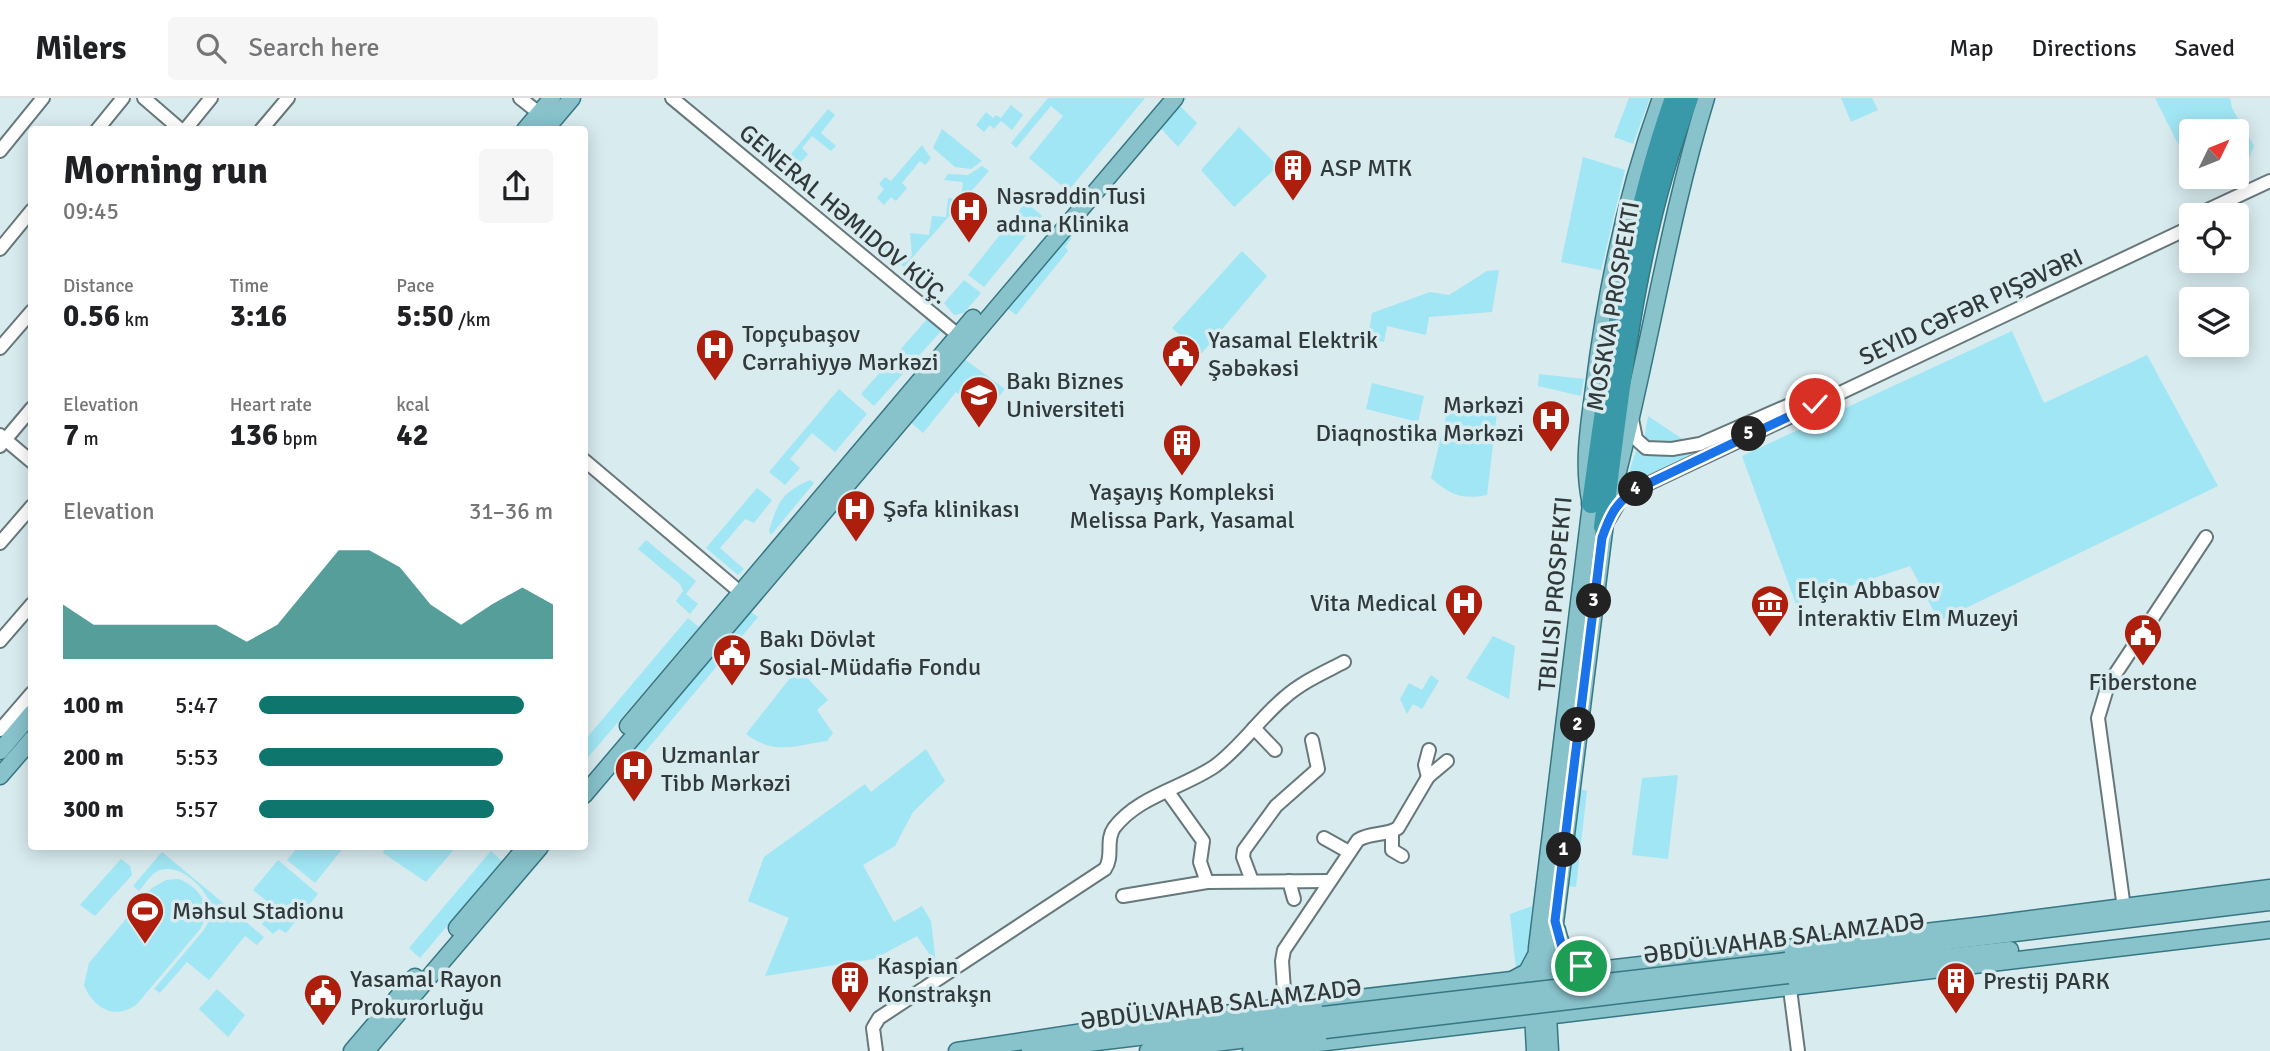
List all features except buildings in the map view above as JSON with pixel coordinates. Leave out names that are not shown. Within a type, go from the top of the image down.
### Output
[{"type":"highway","name":"MOSKVA PROSPEKTI","points":[[1591,504],[1623,282],[1643,196],[1674,98]]},
{"type":"highway","name":"MOSKVA PROSPEKTI","points":[[1603,532],[1635,297],[1656,199],[1689,98]]},
{"type":"main road","points":[[529,126],[552,98]]},
{"type":"main road","points":[[548,126],[572,98]]},
{"type":"main road","points":[[894,420],[958,335],[1161,98]]},
{"type":"main road","points":[[588,790],[894,420],[1175,98]]},
{"type":"main road","name":"TBILISI PROSPEKTI","points":[[1540,1017],[1537,948],[1591,504],[1586,467],[1602,333],[1630,198],[1661,98]]},
{"type":"main road","name":"TBILISI PROSPEKTI","points":[[1540,1017],[1555,921],[1603,532],[1632,418],[1674,212],[1706,98]]},
{"type":"main road","points":[[588,774],[746,596]]},
{"type":"main road","points":[[0,751],[28,718]]},
{"type":"main road","points":[[0,776],[28,744]]},
{"type":"main road","points":[[352,1051],[523,850]]},
{"type":"main road","points":[[366,1051],[537,850]]},
{"type":"main road","name":"ƏBDÜLVAHAB SALAMZADƏ","points":[[1555,921],[1562,947],[1574,962],[1590,969],[1618,968],[2161,904],[2270,887]]},
{"type":"main road","name":"ƏBDÜLVAHAB SALAMZADƏ","points":[[1251,1051],[1620,1008],[1788,975],[2082,925],[2270,902]]},
{"type":"main road","points":[[2161,904],[2186,912]]},
{"type":"main road","points":[[2082,925],[2103,911]]},
{"type":"main road","name":"ƏBDÜLVAHAB SALAMZADƏ","points":[[1018,1051],[1324,1023],[1788,975],[2270,919]]},
{"type":"main road","points":[[2167,942],[2188,929]]},
{"type":"main road","name":"ƏBDÜLVAHAB SALAMZADƏ","points":[[1788,975],[2108,949],[2270,930]]},
{"type":"main road","points":[[2087,941],[2108,949]]},
{"type":"main road","name":"ƏBDÜLVAHAB SALAMZADƏ","points":[[957,1051],[1285,1005],[1463,986],[1521,976],[1533,961],[1537,948]]},
{"type":"main road","points":[[1618,968],[1599,979],[1595,991],[1601,1001],[1620,1008]]},
{"type":"main road","points":[[1463,986],[1481,990],[1487,1002],[1483,1016],[1469,1025]]},
{"type":"main road","points":[[1540,1017],[1542,1046]]},
{"type":"main road","name":"ƏBDÜLVAHAB SALAMZADƏ","points":[[1148,1051],[1324,1023]]},
{"type":"street","points":[[0,151],[44,98]]},
{"type":"street","points":[[100,126],[123,98]]},
{"type":"street","points":[[144,98],[178,126]]},
{"type":"street","points":[[186,126],[211,98]]},
{"type":"street","points":[[264,126],[288,98]]},
{"type":"street","points":[[520,98],[539,113]]},
{"type":"street","name":"GENERAL HƏMIDOV KÜÇ.","points":[[672,98],[958,335]]},
{"type":"street","points":[[2223,203],[2270,181]]},
{"type":"street","points":[[2241,203],[2270,190]]},
{"type":"street","points":[[0,249],[28,215]]},
{"type":"street","name":"SEYID CƏFƏR PIŞƏVƏRI","points":[[1603,532],[1609,516],[1621,499],[1735,434],[1799,401],[2179,224]]},
{"type":"street","name":"SEYID CƏFƏR PIŞƏVƏRI","points":[[1632,418],[1639,444],[1653,450],[1688,447],[1735,434],[2179,232]]},
{"type":"street","points":[[0,348],[28,316]]},
{"type":"street","points":[[28,412],[2,440],[28,459]]},
{"type":"street","points":[[588,463],[746,596]]},
{"type":"street","points":[[0,543],[28,511]]},
{"type":"street","points":[[2124,908],[2098,718],[2108,685],[2206,537]]},
{"type":"street","points":[[0,641],[28,609]]},
{"type":"street","points":[[876,1051],[873,1028],[879,1018],[1105,869],[1110,858],[1109,839],[1116,826],[1143,804],[1214,766],[1301,684],[1345,662]]},
{"type":"street","points":[[0,730],[28,698]]},
{"type":"street","points":[[1254,728],[1275,750]]},
{"type":"street","points":[[1252,881],[1243,858],[1244,850],[1276,806],[1318,769],[1312,740]]},
{"type":"street","points":[[1428,777],[1425,765],[1429,750]]},
{"type":"street","points":[[1402,856],[1392,850],[1392,832],[1428,777],[1447,761]]},
{"type":"street","points":[[1168,792],[1203,841],[1200,862],[1207,882]]},
{"type":"street","points":[[1285,1005],[1282,961],[1284,950],[1358,840],[1368,834],[1392,832]]},
{"type":"street","points":[[1324,838],[1349,852]]},
{"type":"street","points":[[1289,881],[1294,899]]},
{"type":"street","points":[[1123,896],[1207,882],[1330,881]]},
{"type":"street","points":[[1788,975],[1798,1051]]},
{"type":"shaded area","points":[[1048,98],[1145,98],[1068,191],[1029,158],[1063,116],[1051,106],[1016,148],[1011,143]]},
{"type":"shaded area","points":[[1181,98],[1187,98],[1180,106],[1197,123],[1178,147],[1157,124]]},
{"type":"shaded area","points":[[1629,98],[1650,98],[1633,144],[1614,137]]},
{"type":"shaded area","points":[[1841,98],[1872,98],[1878,110],[1851,122]]},
{"type":"shaded area","points":[[2155,98],[2230,98],[2238,119],[2179,119],[2179,146]]},
{"type":"shaded area","points":[[1011,105],[1023,115],[1012,130],[1001,121],[994,129],[990,125],[984,132],[976,125],[986,112],[993,118],[996,115],[1001,118]]},
{"type":"shaded area","points":[[828,109],[835,115],[821,133],[836,146],[831,151],[812,136],[802,148],[808,154],[788,177],[784,174],[791,164],[787,159]]},
{"type":"shaded area","points":[[1239,127],[1278,166],[1234,207],[1201,170]]},
{"type":"shaded area","points":[[942,129],[982,161],[971,169],[955,167],[933,148]]},
{"type":"shaded area","points":[[2249,137],[2254,146],[2249,158]]},
{"type":"shaded area","points":[[922,145],[931,158],[925,165],[920,161],[902,183],[907,188],[896,201],[891,197],[884,205],[877,198],[884,189],[879,184],[885,177],[891,181]]},
{"type":"shaded area","points":[[1583,157],[1625,170],[1601,270],[1561,262]]},
{"type":"shaded area","points":[[982,166],[989,171],[904,267],[857,229],[831,205],[848,202],[850,222],[869,220],[872,240],[890,238],[893,258],[912,256],[910,233],[929,235],[932,216],[946,217],[948,198],[961,199],[963,182],[944,180],[948,174],[968,175]]},
{"type":"shaded area","points":[[1026,202],[1042,216],[984,287],[968,275]]},
{"type":"shaded area","points":[[1072,229],[1071,239],[1065,247],[1068,251],[1016,315],[1004,306]]},
{"type":"shaded area","points":[[1242,251],[1267,276],[1201,354],[1172,328]]},
{"type":"shaded area","points":[[1499,270],[1492,312],[1429,317],[1426,335],[1387,326],[1384,342],[1368,338],[1372,313],[1430,292],[1449,295],[1487,271]]},
{"type":"shaded area","points":[[964,280],[981,293],[964,313],[954,315],[944,303]]},
{"type":"shaded area","points":[[928,318],[942,330],[874,406],[861,394]]},
{"type":"shaded area","points":[[2012,331],[2044,403],[2147,355],[2218,486],[1939,621],[1910,566],[1796,604],[1742,456]]},
{"type":"shaded area","points":[[963,358],[1005,389],[985,414],[956,392],[923,433],[909,421]]},
{"type":"shaded area","points":[[1539,374],[1584,379],[1581,396],[1538,386]]},
{"type":"shaded area","points":[[1372,383],[1424,396],[1418,422],[1366,409]]},
{"type":"shaded area","points":[[839,389],[867,414],[835,452],[812,433],[790,459],[800,468],[785,485],[769,472]]},
{"type":"shaded area","points":[[1450,400],[1485,403],[1497,412],[1487,495],[1457,495],[1431,478]]},
{"type":"shaded area","points":[[1648,416],[1687,442],[1651,442],[1644,439]]},
{"type":"shaded area","points":[[1636,451],[1652,455],[1694,454],[1624,488]]},
{"type":"shaded area","points":[[810,480],[814,483],[771,535],[769,531],[782,500],[793,489]]},
{"type":"shaded area","points":[[757,488],[772,500],[754,523],[745,519],[720,548],[744,569],[738,575],[706,548]]},
{"type":"shaded area","points":[[646,540],[696,581],[686,594],[698,604],[690,614],[676,601],[683,591],[680,584],[638,549]]},
{"type":"shaded area","points":[[748,610],[758,617],[634,765],[624,757]]},
{"type":"shaded area","points":[[688,618],[699,627],[588,757],[588,736]]},
{"type":"shaded area","points":[[1493,636],[1515,646],[1509,699],[1466,678]]},
{"type":"shaded area","points":[[798,668],[828,700],[817,710],[833,733],[827,741],[794,747],[775,747],[756,741],[746,734]]},
{"type":"shaded area","points":[[1431,675],[1439,681],[1422,709],[1413,704],[1407,714],[1400,699],[1409,683],[1422,690]]},
{"type":"shaded area","points":[[926,749],[945,781],[913,812],[895,846],[863,865],[894,922],[922,906],[931,921],[936,964],[917,936],[874,959],[765,976],[789,918],[748,901],[764,857],[865,784],[871,792]]},
{"type":"shaded area","points":[[1678,775],[1668,859],[1632,855],[1642,778]]},
{"type":"shaded area","points":[[1579,789],[1587,791],[1576,887],[1567,886]]},
{"type":"shaded area","points":[[295,850],[342,850],[315,883],[287,860]]},
{"type":"shaded area","points":[[384,850],[453,850],[426,882],[383,853]]},
{"type":"shaded area","points":[[491,851],[502,861],[420,958],[409,948]]},
{"type":"shaded area","points":[[162,852],[264,937],[257,945],[245,936],[209,980],[187,962],[160,993],[154,989],[203,931],[214,913],[201,888],[176,871],[158,871],[139,891],[133,886]]},
{"type":"shaded area","points":[[121,859],[130,866],[132,875],[95,916],[80,905]]},
{"type":"shaded area","points":[[278,860],[318,894],[286,933],[279,929],[273,934],[262,924],[274,907],[253,890]]},
{"type":"shaded area","name":"Məhsul Stadionu","points":[[179,879],[193,887],[202,898],[205,912],[201,928],[137,1004],[129,1009],[113,1012],[99,1006],[84,985],[89,963],[152,888],[166,880]]},
{"type":"shaded area","points":[[1532,906],[1528,956],[1516,969],[1510,914]]},
{"type":"shaded area","points":[[217,989],[245,1015],[228,1037],[199,1009]]},
{"type":"place","name":"ASP MTK","points":[[1293,202]]},
{"type":"place","name":"Nəsrəddin Tusi adına Klinika","points":[[969,244]]},
{"type":"place","name":"Topçubaşov Cərrahiyyə Mərkəzi","points":[[715,382]]},
{"type":"place","name":"Yasamal Elektrik Şəbəkəsi","points":[[1181,388]]},
{"type":"place","name":"Bakı Biznes Universiteti","points":[[979,429]]},
{"type":"place","name":"Mərkəzi Diaqnostika Mərkəzi","points":[[1551,453]]},
{"type":"place","name":"Yaşayış Kompleksi Melissa Park, Yasamal","points":[[1182,477]]},
{"type":"place","name":"Şəfa klinikası","points":[[856,543]]},
{"type":"place","name":"Vita Medical","points":[[1464,637]]},
{"type":"place","name":"Elçin Abbasov İnteraktiv Elm Muzeyi","points":[[1770,638]]},
{"type":"place","name":"Fiberstone","points":[[2143,667]]},
{"type":"place","name":"Bakı Dövlət Sosial-Müdafiə Fondu","points":[[732,687]]},
{"type":"place","name":"Uzmanlar Tibb Mərkəzi","points":[[634,803]]},
{"type":"place","name":"Məhsul Stadionu","points":[[145,945]]},
{"type":"place","name":"Kaspian Konstrakşn","points":[[850,1014]]},
{"type":"place","name":"Prestij PARK","points":[[1956,1015]]},
{"type":"place","name":"Yasamal Rayon Prokurorluğu","points":[[323,1027]]},
{"type":"route","points":[[1581,966],[1574,962],[1562,947],[1555,921],[1602,538],[1609,516],[1621,499],[1637,489],[1815,404]]}]
